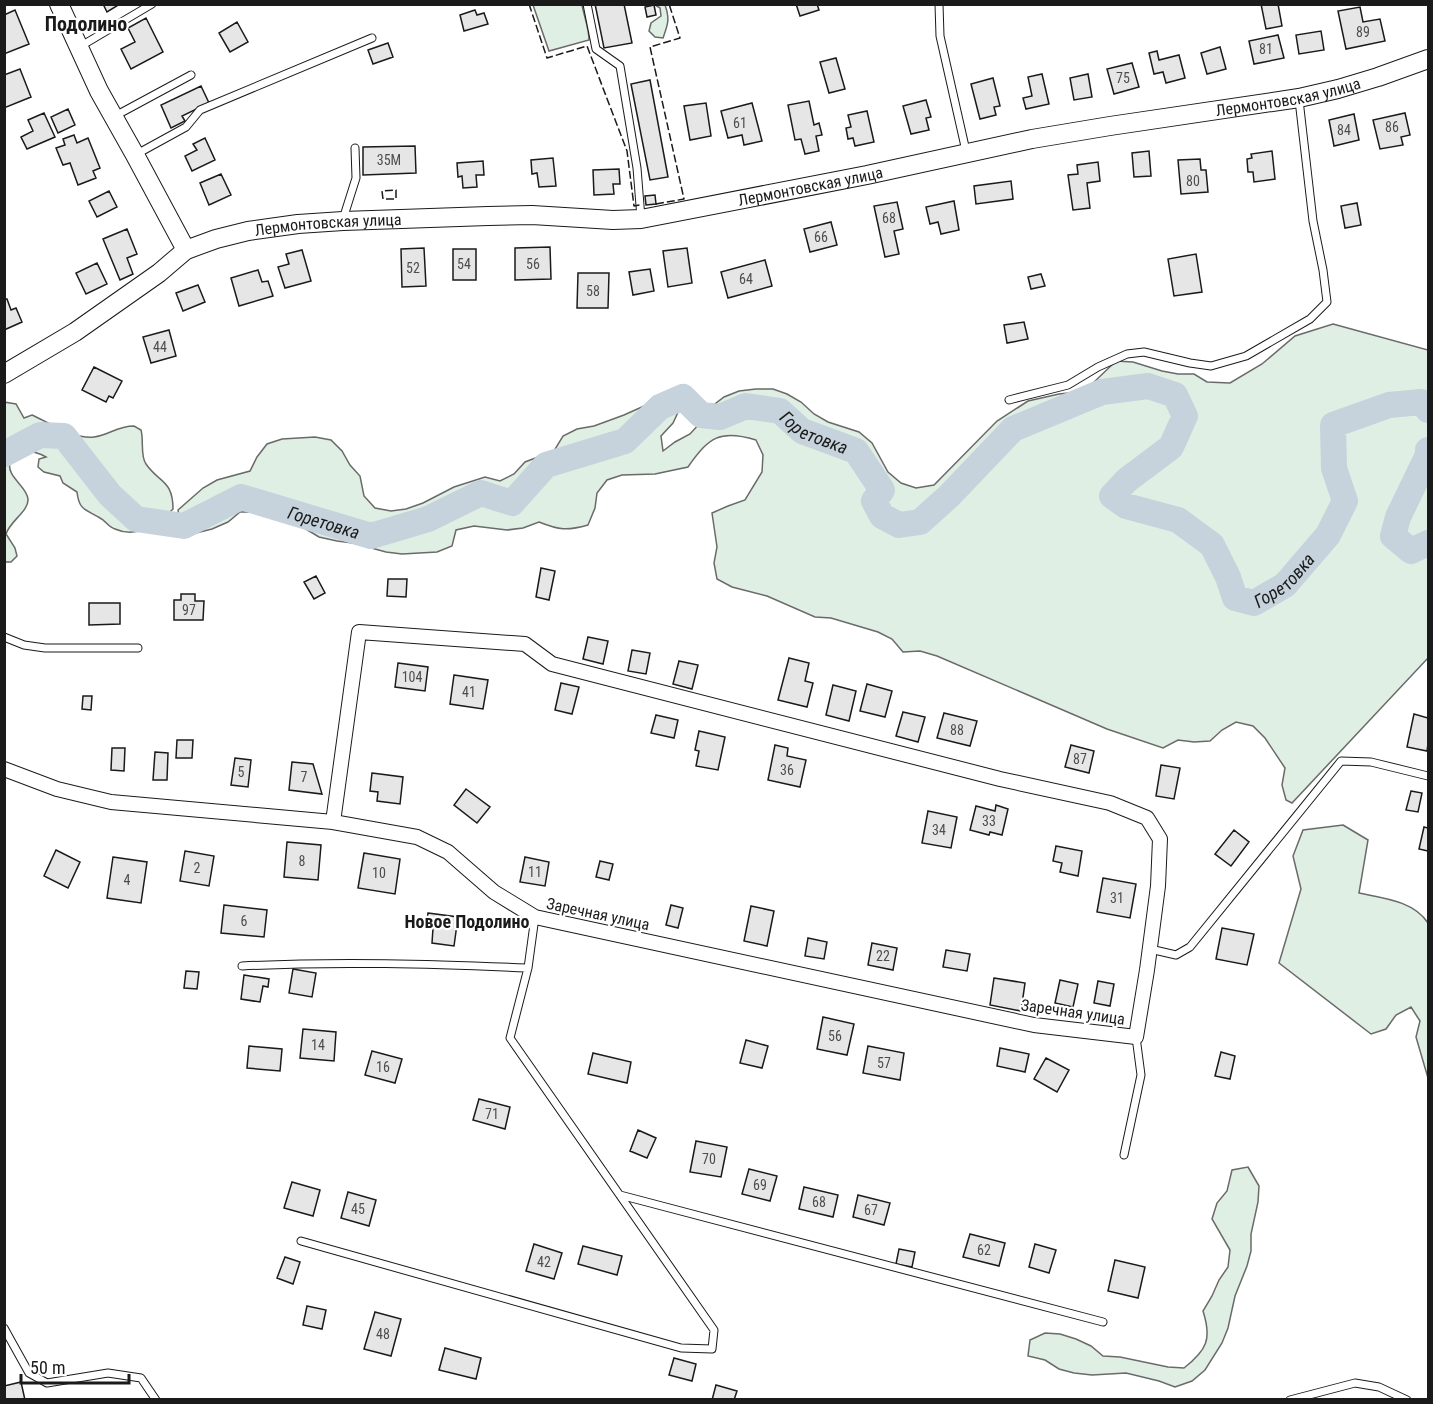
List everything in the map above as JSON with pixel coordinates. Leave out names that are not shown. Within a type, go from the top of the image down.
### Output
[{"type":"street","points":[[59,4],[113,118],[135,154],[186,250]]},
{"type":"street","name":"Лермонтовская улица","points":[[4,374],[75,332],[159,273],[186,250],[248,231],[343,221],[532,215],[613,220],[641,219],[867,175],[1032,139],[1299,98],[1378,78],[1428,59]]},
{"type":"street","points":[[333,822],[359,632],[525,644],[552,664],[988,776],[1110,803],[1148,818],[1160,839],[1158,886],[1136,1037]]},
{"type":"street","name":"Заречная улица","points":[[4,769],[57,789],[111,802],[333,822],[417,837],[448,852],[495,892],[535,917],[1034,1025],[1136,1037]]},
{"type":"lane","points":[[79,47],[152,4]]},
{"type":"lane","points":[[587,4],[596,50],[620,66],[637,168],[641,219]]},
{"type":"lane","points":[[939,4],[940,36],[967,153]]},
{"type":"lane","points":[[135,154],[186,127],[200,111],[372,38]]},
{"type":"lane","points":[[113,118],[191,75]]},
{"type":"lane","points":[[1009,400],[1068,386],[1098,367],[1127,354],[1144,352],[1211,366],[1246,356],[1310,319],[1327,302],[1313,222],[1299,98]]},
{"type":"lane","points":[[343,221],[356,178],[355,148]]},
{"type":"lane","points":[[4,637],[24,645],[45,648],[138,648]]},
{"type":"lane","points":[[1150,949],[1176,955],[1190,947],[1341,761],[1371,762],[1428,776]]},
{"type":"lane","points":[[301,1240],[681,1348],[712,1349],[714,1330],[510,1038],[528,968],[535,917]]},
{"type":"lane","points":[[242,966],[298,963],[528,968]]},
{"type":"lane","points":[[1124,1155],[1141,1076],[1136,1037]]},
{"type":"lane","points":[[620,1196],[1103,1322]]},
{"type":"lane","points":[[4,1328],[29,1373],[47,1383],[108,1373],[141,1378],[156,1400]]},
{"type":"lane","points":[[1290,1400],[1355,1383],[1379,1387],[1407,1400]]},
{"type":"green space","points":[[533,5],[582,5],[589,40],[549,51]]},
{"type":"green space","points":[[655,5],[665,5],[668,14],[663,38],[655,37],[649,31],[651,23],[661,16],[660,8]]},
{"type":"green space","points":[[1333,324],[1428,350],[1428,658],[1292,803],[1286,800],[1282,785],[1285,768],[1265,738],[1253,726],[1236,722],[1222,730],[1210,741],[1178,740],[1163,748],[1107,729],[937,656],[920,651],[903,652],[892,639],[878,632],[831,618],[815,617],[767,596],[732,587],[717,579],[714,563],[717,547],[712,513],[745,500],[762,472],[763,455],[756,440],[744,437],[733,435],[716,438],[702,449],[688,467],[655,474],[622,475],[607,480],[597,493],[595,508],[588,525],[563,529],[539,522],[523,528],[507,530],[474,526],[456,530],[452,546],[437,552],[402,554],[386,552],[319,537],[291,520],[258,512],[240,512],[228,522],[196,533],[180,527],[178,510],[203,488],[217,480],[250,471],[267,444],[282,439],[315,437],[331,440],[360,476],[364,496],[375,508],[391,511],[423,503],[454,487],[485,477],[500,481],[514,474],[525,462],[554,451],[563,436],[577,429],[594,426],[668,398],[680,408],[673,423],[661,436],[663,451],[690,434],[711,407],[724,397],[739,391],[756,389],[773,389],[787,394],[828,422],[859,432],[872,443],[888,472],[901,483],[916,488],[934,485],[997,421],[1028,401],[1078,392],[1092,384],[1116,361],[1133,362],[1178,374],[1194,374],[1207,382],[1230,383],[1262,364],[1295,336]]},
{"type":"green space","points":[[4,402],[16,404],[24,418],[32,415],[79,436],[94,437],[128,426],[141,430],[144,461],[168,487],[171,492],[173,509],[148,527],[138,531],[127,532],[115,529],[84,508],[79,502],[77,492],[63,483],[60,476],[44,472],[38,467],[39,459],[46,457],[37,453],[21,452],[12,457],[10,467],[14,477],[27,494],[28,503],[6,534],[17,556],[11,562],[5,562]]},
{"type":"green space","points":[[1343,825],[1368,840],[1359,893],[1406,905],[1415,910],[1428,923],[1428,1078],[1416,1037],[1420,1021],[1411,1007],[1396,1015],[1386,1029],[1371,1034],[1279,963],[1301,889],[1293,856],[1303,830]]},
{"type":"green space","points":[[1248,1167],[1259,1186],[1251,1234],[1251,1251],[1235,1296],[1228,1328],[1222,1343],[1205,1370],[1192,1381],[1175,1387],[1126,1373],[1092,1375],[1074,1373],[1059,1369],[1045,1360],[1028,1356],[1030,1340],[1045,1333],[1060,1334],[1076,1339],[1091,1346],[1103,1356],[1120,1357],[1168,1367],[1184,1368],[1192,1362],[1206,1343],[1207,1329],[1203,1311],[1228,1267],[1230,1250],[1212,1219],[1217,1203],[1227,1191],[1232,1170]]},
{"type":"building","points":[[103,4],[120,4],[107,12]]},
{"type":"building","points":[[595,4],[624,4],[632,43],[604,48]]},
{"type":"building","points":[[796,4],[817,4],[819,10],[800,16]]},
{"type":"building","points":[[1261,4],[1278,4],[1282,26],[1266,29]]},
{"type":"building","points":[[654,5],[656,15],[647,17],[645,7]]},
{"type":"building","points":[[1360,7],[1363,22],[1380,19],[1385,41],[1346,49],[1338,11]]},
{"type":"building","points":[[15,10],[29,44],[4,54],[4,15]]},
{"type":"building","points":[[475,10],[477,15],[484,13],[488,24],[464,31],[460,15]]},
{"type":"building","points":[[146,18],[163,52],[131,69],[121,49],[135,42],[128,28]]},
{"type":"building","points":[[237,22],[248,42],[230,52],[219,33]]},
{"type":"building","points":[[1321,31],[1324,50],[1299,54],[1296,35]]},
{"type":"building","points":[[1278,35],[1284,58],[1254,64],[1249,41]]},
{"type":"building","points":[[388,43],[393,57],[373,64],[368,50]]},
{"type":"building","points":[[1220,47],[1226,69],[1207,74],[1201,53]]},
{"type":"building","points":[[1157,51],[1159,60],[1179,55],[1185,78],[1166,83],[1163,72],[1154,74],[1149,53]]},
{"type":"building","points":[[836,58],[845,89],[829,93],[820,62]]},
{"type":"building","points":[[1132,63],[1139,87],[1114,94],[1107,69]]},
{"type":"building","points":[[20,69],[31,97],[4,108],[4,75]]},
{"type":"building","points":[[1042,74],[1049,104],[1026,109],[1023,98],[1032,96],[1028,77]]},
{"type":"building","points":[[1088,74],[1092,97],[1074,100],[1070,78]]},
{"type":"building","points":[[993,78],[1000,106],[994,107],[996,115],[980,119],[971,84]]},
{"type":"building","points":[[650,80],[668,177],[650,180],[631,84]]},
{"type":"building","points":[[201,86],[209,103],[182,116],[185,121],[171,128],[161,105]]},
{"type":"building","points":[[926,100],[931,117],[926,118],[929,130],[911,134],[903,106]]},
{"type":"building","points":[[809,101],[814,125],[819,123],[822,135],[816,136],[819,151],[805,154],[801,139],[795,140],[788,105]]},
{"type":"building","points":[[706,103],[711,136],[690,140],[684,106]]},
{"type":"building","points":[[752,103],[762,141],[744,145],[742,135],[728,138],[721,111]]},
{"type":"building","points":[[68,109],[75,125],[58,133],[51,117]]},
{"type":"building","points":[[867,111],[874,142],[855,146],[853,138],[848,139],[846,128],[851,127],[848,115]]},
{"type":"building","points":[[44,113],[55,137],[27,149],[21,137],[33,131],[28,120]]},
{"type":"building","points":[[1405,113],[1410,135],[1401,137],[1403,145],[1380,149],[1373,120]]},
{"type":"building","points":[[1354,114],[1359,140],[1334,146],[1329,120]]},
{"type":"building","points":[[74,135],[77,143],[88,138],[100,168],[93,171],[96,178],[78,185],[70,163],[63,165],[56,148],[65,145],[63,139]]},
{"type":"building","points":[[205,138],[215,160],[192,171],[185,156],[197,150],[193,144]]},
{"type":"building","points":[[415,146],[416,173],[363,175],[363,147]]},
{"type":"building","points":[[1149,151],[1151,176],[1134,177],[1132,153]]},
{"type":"building","points":[[1272,151],[1275,179],[1254,182],[1253,172],[1248,172],[1247,159],[1252,158],[1251,154]]},
{"type":"building","points":[[553,158],[556,186],[539,187],[537,173],[532,174],[531,160]]},
{"type":"building","points":[[1200,159],[1201,170],[1206,170],[1208,192],[1181,194],[1178,160]]},
{"type":"building","points":[[483,161],[484,175],[476,175],[477,187],[463,188],[462,176],[458,177],[457,163]]},
{"type":"building","points":[[1098,162],[1100,181],[1087,183],[1090,208],[1073,210],[1068,175],[1078,174],[1077,165]]},
{"type":"building","points":[[619,169],[620,184],[613,184],[614,194],[594,195],[593,170]]},
{"type":"building","points":[[221,174],[231,195],[209,205],[200,183]]},
{"type":"building","points":[[1011,181],[1013,199],[976,204],[974,186]]},
{"type":"building","points":[[109,191],[117,207],[97,217],[89,201]]},
{"type":"building","points":[[655,195],[656,204],[646,205],[645,196]]},
{"type":"building","points":[[954,201],[959,230],[941,234],[938,222],[930,224],[926,207]]},
{"type":"building","points":[[897,202],[903,229],[894,231],[899,254],[885,257],[874,206]]},
{"type":"building","points":[[1357,203],[1361,225],[1345,228],[1341,206]]},
{"type":"building","points":[[831,222],[837,245],[810,252],[804,229]]},
{"type":"building","points":[[127,229],[137,254],[127,258],[133,274],[120,280],[103,239]]},
{"type":"building","points":[[550,247],[551,279],[515,280],[515,248]]},
{"type":"building","points":[[424,248],[426,286],[402,287],[401,249]]},
{"type":"building","points":[[687,248],[692,283],[668,287],[663,251]]},
{"type":"building","points":[[453,249],[476,249],[476,280],[453,280]]},
{"type":"building","points":[[302,250],[311,281],[285,288],[278,267],[289,264],[286,254]]},
{"type":"building","points":[[1196,254],[1202,292],[1174,296],[1168,259]]},
{"type":"building","points":[[765,260],[772,286],[728,298],[721,272]]},
{"type":"building","points":[[97,263],[107,284],[86,294],[76,273]]},
{"type":"building","points":[[650,269],[654,291],[633,295],[629,272]]},
{"type":"building","points":[[258,270],[262,282],[268,281],[273,296],[239,306],[231,278]]},
{"type":"building","points":[[578,273],[609,273],[608,308],[577,308]]},
{"type":"building","points":[[1041,274],[1045,286],[1031,289],[1028,277]]},
{"type":"building","points":[[198,285],[205,302],[183,311],[176,293]]},
{"type":"building","points":[[4,299],[7,299],[11,310],[16,308],[22,322],[4,330]]},
{"type":"building","points":[[1024,322],[1028,339],[1007,343],[1004,325]]},
{"type":"building","points":[[169,330],[176,356],[151,363],[143,337]]},
{"type":"building","points":[[94,367],[122,381],[113,398],[109,396],[106,402],[82,390]]},
{"type":"building","points":[[541,568],[555,571],[549,600],[536,597]]},
{"type":"building","points":[[316,576],[325,593],[314,599],[304,582]]},
{"type":"building","points":[[388,579],[407,579],[406,597],[387,596]]},
{"type":"building","points":[[181,594],[195,594],[195,601],[204,601],[203,620],[174,620],[174,600],[181,600]]},
{"type":"building","points":[[89,603],[120,603],[120,624],[89,625]]},
{"type":"building","points":[[588,637],[608,641],[603,664],[583,659]]},
{"type":"building","points":[[632,650],[650,653],[646,674],[628,671]]},
{"type":"building","points":[[789,658],[809,663],[805,681],[813,683],[807,707],[778,700]]},
{"type":"building","points":[[679,661],[698,665],[692,689],[673,684]]},
{"type":"building","points":[[398,663],[428,667],[425,691],[395,687]]},
{"type":"building","points":[[454,675],[488,680],[483,709],[450,704]]},
{"type":"building","points":[[561,683],[579,687],[572,714],[555,710]]},
{"type":"building","points":[[867,684],[892,691],[885,717],[860,711]]},
{"type":"building","points":[[833,685],[856,691],[849,721],[826,715]]},
{"type":"building","points":[[83,696],[92,696],[91,710],[82,709]]},
{"type":"building","points":[[903,712],[925,717],[918,742],[896,736]]},
{"type":"building","points":[[944,713],[977,721],[970,746],[937,738]]},
{"type":"building","points":[[1414,714],[1428,718],[1427,751],[1407,747]]},
{"type":"building","points":[[656,715],[678,720],[674,738],[651,733]]},
{"type":"building","points":[[699,731],[725,737],[718,770],[696,766],[699,751],[695,750]]},
{"type":"building","points":[[177,740],[193,740],[192,758],[176,758]]},
{"type":"building","points":[[775,745],[788,748],[787,756],[806,760],[800,787],[768,780]]},
{"type":"building","points":[[1071,745],[1094,751],[1089,773],[1065,767]]},
{"type":"building","points":[[112,748],[125,748],[124,771],[111,770]]},
{"type":"building","points":[[155,752],[168,753],[167,780],[153,780]]},
{"type":"building","points":[[235,758],[251,760],[248,787],[231,785]]},
{"type":"building","points":[[292,762],[313,764],[322,794],[289,790]]},
{"type":"building","points":[[1161,765],[1180,768],[1174,799],[1156,796]]},
{"type":"building","points":[[372,773],[403,777],[400,804],[377,801],[378,792],[370,791]]},
{"type":"building","points":[[466,789],[490,807],[477,823],[454,805]]},
{"type":"building","points":[[1411,791],[1422,793],[1418,812],[1406,810]]},
{"type":"building","points":[[996,805],[1008,809],[1002,835],[990,832],[989,835],[970,830],[976,806],[995,811]]},
{"type":"building","points":[[928,811],[957,817],[951,848],[922,843]]},
{"type":"building","points":[[1424,827],[1428,828],[1428,851],[1419,849]]},
{"type":"building","points":[[1234,830],[1249,842],[1231,866],[1215,854]]},
{"type":"building","points":[[287,842],[321,845],[318,880],[284,877]]},
{"type":"building","points":[[1056,846],[1082,851],[1078,876],[1060,872],[1062,863],[1053,861]]},
{"type":"building","points":[[56,850],[80,862],[68,888],[44,876]]},
{"type":"building","points":[[185,851],[214,856],[209,886],[180,881]]},
{"type":"building","points":[[364,853],[400,859],[395,894],[358,888]]},
{"type":"building","points":[[113,857],[147,862],[141,903],[107,898]]},
{"type":"building","points":[[525,857],[549,862],[545,886],[520,882]]},
{"type":"building","points":[[600,861],[613,864],[609,880],[596,877]]},
{"type":"building","points":[[1103,878],[1136,884],[1130,918],[1097,912]]},
{"type":"building","points":[[224,905],[267,910],[264,937],[221,933]]},
{"type":"building","points":[[671,905],[683,908],[678,928],[666,925]]},
{"type":"building","points":[[751,906],[774,911],[767,946],[744,941]]},
{"type":"building","points":[[428,913],[458,917],[454,946],[432,943],[433,928],[426,928]]},
{"type":"building","points":[[1222,928],[1254,934],[1247,965],[1216,959]]},
{"type":"building","points":[[808,938],[827,942],[824,959],[805,956]]},
{"type":"building","points":[[872,943],[897,948],[893,970],[868,965]]},
{"type":"building","points":[[946,950],[970,954],[967,971],[943,967]]},
{"type":"building","points":[[293,969],[316,973],[312,997],[289,993]]},
{"type":"building","points":[[186,971],[199,972],[197,989],[184,988]]},
{"type":"building","points":[[244,975],[269,979],[268,987],[263,986],[260,1002],[241,999]]},
{"type":"building","points":[[994,978],[1025,983],[1021,1011],[990,1005]]},
{"type":"building","points":[[1060,980],[1078,984],[1073,1007],[1055,1003]]},
{"type":"building","points":[[1098,981],[1114,984],[1110,1006],[1094,1003]]},
{"type":"building","points":[[823,1017],[854,1024],[847,1055],[817,1049]]},
{"type":"building","points":[[303,1029],[336,1032],[334,1061],[300,1058]]},
{"type":"building","points":[[746,1040],[768,1046],[762,1068],[740,1063]]},
{"type":"building","points":[[249,1046],[282,1049],[280,1071],[247,1068]]},
{"type":"building","points":[[868,1046],[904,1053],[900,1080],[863,1073]]},
{"type":"building","points":[[1000,1048],[1029,1054],[1025,1072],[997,1066]]},
{"type":"building","points":[[372,1051],[402,1059],[395,1083],[365,1075]]},
{"type":"building","points":[[1221,1052],[1235,1056],[1230,1079],[1215,1076]]},
{"type":"building","points":[[593,1053],[631,1062],[627,1083],[588,1074]]},
{"type":"building","points":[[1046,1058],[1069,1070],[1057,1092],[1034,1079]]},
{"type":"building","points":[[479,1099],[510,1107],[505,1129],[473,1120]]},
{"type":"building","points":[[638,1130],[656,1138],[647,1158],[630,1151]]},
{"type":"building","points":[[696,1141],[727,1147],[721,1177],[690,1172]]},
{"type":"building","points":[[749,1169],[777,1176],[770,1201],[742,1194]]},
{"type":"building","points":[[292,1182],[320,1190],[313,1216],[284,1208]]},
{"type":"building","points":[[804,1187],[838,1195],[833,1217],[799,1209]]},
{"type":"building","points":[[348,1192],[376,1200],[369,1226],[341,1218]]},
{"type":"building","points":[[858,1195],[890,1203],[884,1225],[853,1217]]},
{"type":"building","points":[[970,1234],[1005,1243],[999,1266],[963,1257]]},
{"type":"building","points":[[534,1244],[562,1253],[554,1279],[526,1271]]},
{"type":"building","points":[[1035,1244],[1056,1250],[1049,1273],[1029,1267]]},
{"type":"building","points":[[583,1246],[622,1256],[617,1275],[578,1264]]},
{"type":"building","points":[[899,1249],[915,1252],[912,1267],[896,1264]]},
{"type":"building","points":[[285,1257],[300,1262],[293,1284],[277,1278]]},
{"type":"building","points":[[1115,1260],[1145,1267],[1138,1298],[1108,1291]]},
{"type":"building","points":[[307,1306],[326,1310],[322,1329],[303,1325]]},
{"type":"building","points":[[375,1312],[401,1319],[391,1356],[364,1349]]},
{"type":"building","points":[[445,1348],[481,1358],[476,1379],[439,1370]]},
{"type":"building","points":[[674,1358],[696,1364],[692,1381],[669,1375]]},
{"type":"building","points":[[21,1382],[25,1400],[4,1400],[4,1386]]},
{"type":"building","points":[[716,1385],[737,1391],[734,1400],[712,1400]]},
{"type":"waterway","name":"Горетовка","points":[[4,454],[40,435],[64,436],[110,495],[136,519],[184,526],[241,497],[371,536],[428,519],[481,493],[512,503],[546,465],[625,441],[660,407],[683,397],[701,415],[720,417],[746,406],[780,411],[802,431],[856,451],[882,490],[874,501],[882,516],[899,525],[920,522],[949,496],[1013,429],[1102,392],[1148,386],[1175,395],[1185,416],[1171,447],[1127,480],[1112,496],[1126,506],[1178,520],[1212,545],[1228,577],[1235,598],[1254,603],[1285,585],[1328,535],[1345,501],[1334,468],[1333,425],[1389,405],[1421,402],[1428,410]]},
{"type":"waterway","name":"Горетовка","points":[[1428,450],[1428,455],[1398,517],[1393,536],[1411,551],[1428,543]]},
{"type":"fence","points":[[529,4],[547,58],[587,46],[627,151],[634,206],[640,205]]},
{"type":"fence","points":[[656,204],[684,199],[650,47],[680,38],[669,4]]},
{"type":"fence","points":[[396,190],[396,199],[383,199],[382,191],[396,190]]},
{"type":"district","name":"Подолино","points":[[86,24]]},
{"type":"district","name":"Новое Подолино","points":[[467,921]]}]
